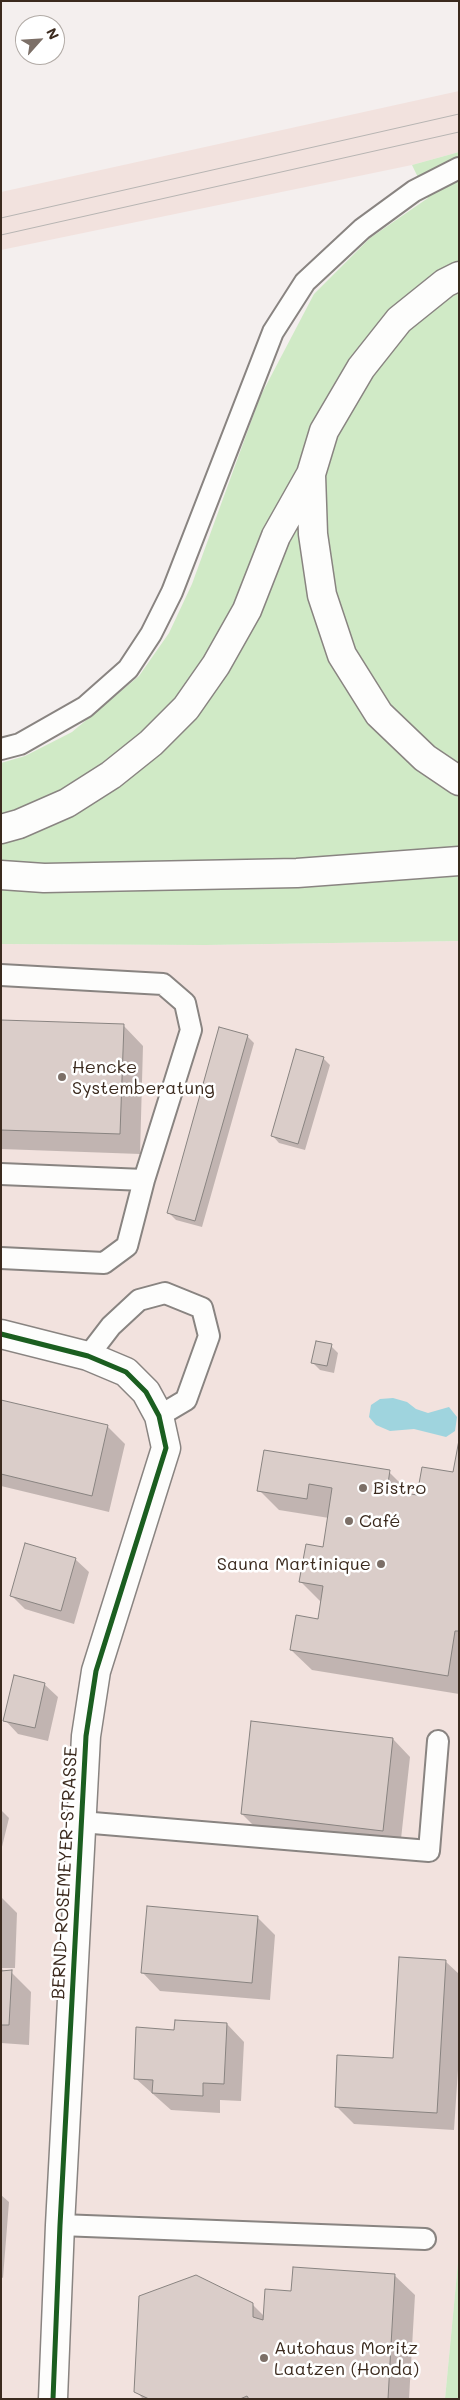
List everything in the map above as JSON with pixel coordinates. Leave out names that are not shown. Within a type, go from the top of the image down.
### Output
[{"type":"main road","points":[[1,829],[19,824],[67,803],[111,775],[151,743],[186,708],[216,665],[247,610],[276,536],[310,474],[324,431],[361,368],[399,320],[445,283],[459,276]]},
{"type":"main road","points":[[310,474],[313,534],[322,595],[342,655],[378,714],[425,758],[459,781]]},
{"type":"main road","points":[[1,875],[44,878],[297,873],[459,861]]},
{"type":"main road","points":[[1,1334],[88,1356]]},
{"type":"main road","name":"BERND-ROSEMEYER-STRASSE","points":[[54,2399],[60,2225],[86,1736],[96,1671],[166,1448],[159,1416],[146,1392],[126,1372],[88,1356]]},
{"type":"lane","points":[[1,749],[20,744],[85,707],[128,669],[151,634],[172,592],[273,332],[305,282],[362,229],[414,191],[459,168]]},
{"type":"lane","points":[[1,975],[163,984],[185,1003],[191,1030],[144,1180],[127,1246],[104,1263],[1,1258]]},
{"type":"lane","points":[[1,1174],[144,1180]]},
{"type":"lane","points":[[88,1356],[110,1326],[139,1300],[165,1293],[202,1308],[209,1336],[186,1400],[159,1416]]},
{"type":"lane","points":[[82,1822],[429,1851],[438,1741]]},
{"type":"lane","points":[[60,2225],[425,2239]]},
{"type":"shaded area","points":[[459,91],[459,152],[412,165],[1,250],[1,192]]},
{"type":"shaded area","points":[[459,941],[459,2252],[445,2399],[1,2399],[1,944],[206,945]]},
{"type":"green space","points":[[459,152],[459,941],[206,945],[1,944],[1,763],[25,756],[72,732],[139,676],[169,633],[192,584],[260,397],[314,294],[370,238],[428,198],[412,165]]},
{"type":"green space","points":[[459,2252],[459,2399],[445,2399]]},
{"type":"water","points":[[393,1398],[407,1402],[416,1409],[428,1413],[449,1407],[457,1417],[455,1431],[446,1437],[414,1429],[390,1431],[376,1425],[369,1417],[371,1405],[380,1399]]},
{"type":"building","name":"Hencke Systemberatung","points":[[1,1020],[124,1024],[120,1134],[1,1130]]},
{"type":"building","points":[[219,1027],[248,1035],[195,1221],[167,1213]]},
{"type":"building","points":[[296,1049],[324,1057],[298,1144],[271,1136]]},
{"type":"building","points":[[316,1341],[332,1344],[327,1366],[311,1363]]},
{"type":"building","points":[[1,1400],[108,1425],[92,1496],[1,1474]]},
{"type":"building","name":"Sauna Martinique","points":[[459,1440],[459,1631],[455,1631],[448,1676],[290,1650],[296,1615],[318,1619],[323,1586],[299,1582],[306,1544],[323,1547],[332,1488],[309,1484],[307,1499],[257,1491],[264,1450],[390,1470],[387,1490],[417,1495],[422,1467],[453,1472]]},
{"type":"building","points":[[25,1543],[76,1558],[61,1611],[10,1596]]},
{"type":"building","points":[[14,1675],[45,1683],[35,1728],[3,1721]]},
{"type":"building","points":[[251,1721],[393,1738],[383,1831],[241,1814]]},
{"type":"building","points":[[147,1906],[258,1916],[252,1983],[141,1973]]},
{"type":"building","points":[[399,1957],[446,1960],[437,2113],[335,2107],[337,2055],[393,2058]]},
{"type":"building","points":[[12,1970],[9,2025],[1,2025],[1,1971]]},
{"type":"building","points":[[175,2020],[227,2023],[224,2084],[203,2083],[203,2096],[152,2093],[153,2080],[134,2079],[136,2027],[174,2030]]},
{"type":"building","points":[[293,2267],[395,2274],[388,2399],[249,2399],[247,2396],[240,2399],[149,2399],[134,2392],[139,2296],[196,2275],[253,2303],[253,2317],[263,2320],[265,2289],[291,2291]]},
{"type":"tram line","points":[[1,218],[459,114]]},
{"type":"tram line","points":[[1,235],[459,132]]},
{"type":"cycle path","points":[[1,1334],[88,1356],[126,1372],[146,1392],[159,1416],[166,1448],[96,1671],[86,1736],[60,2225],[53,2399]]},
{"type":"place","name":"Hencke Systemberatung","points":[[62,1077]]},
{"type":"place","name":"Bistro","points":[[363,1488]]},
{"type":"place","name":"Café","points":[[349,1521]]},
{"type":"place","name":"Sauna Martinique","points":[[381,1564]]},
{"type":"place","name":"Autohaus Moritz Laatzen (Honda)","points":[[264,2358]]}]
